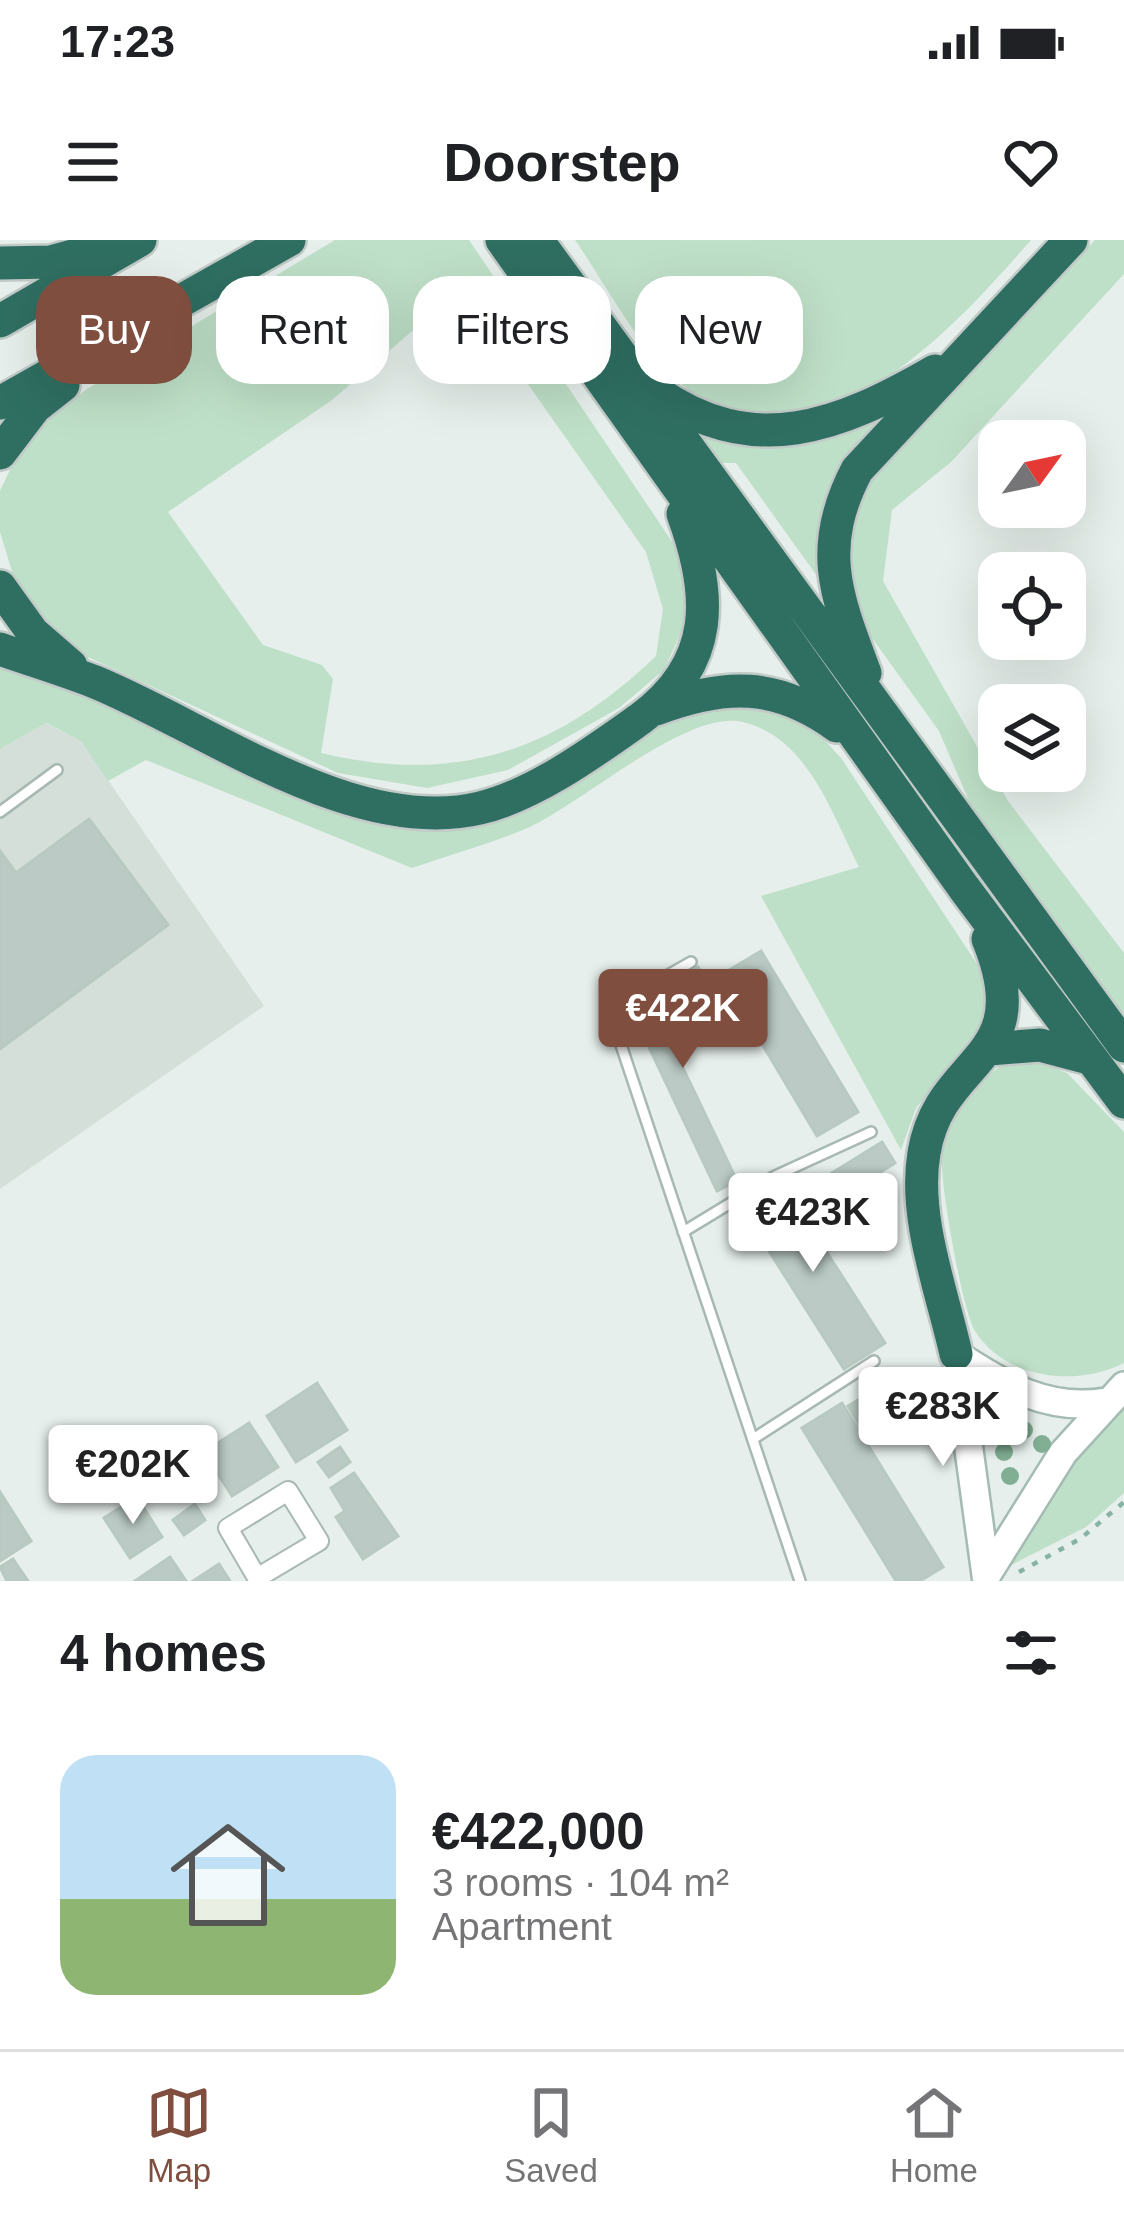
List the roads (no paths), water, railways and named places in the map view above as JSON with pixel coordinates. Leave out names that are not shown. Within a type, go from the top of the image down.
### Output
[{"type":"highway","points":[[0,263],[51,262],[130,240]]},
{"type":"highway","points":[[0,321],[140,240]]},
{"type":"highway","points":[[0,389],[264,240]]},
{"type":"highway","points":[[192,297],[289,240]]},
{"type":"highway","points":[[502,240],[858,742],[1124,1102]]},
{"type":"highway","points":[[537,240],[1124,1046]]},
{"type":"highway","points":[[880,714],[833,578],[838,506],[857,470],[1059,246]]},
{"type":"highway","points":[[634,376],[704,421],[761,433],[822,424],[883,399],[958,358]]},
{"type":"highway","points":[[0,403],[36,384]]},
{"type":"highway","points":[[0,453],[35,407],[65,384]]},
{"type":"highway","points":[[650,712],[682,673],[706,610],[698,554],[670,479]]},
{"type":"highway","points":[[0,586],[43,643],[92,681]]},
{"type":"highway","points":[[0,649],[92,681],[332,792],[423,812],[497,802],[650,712],[696,694],[746,687],[812,708],[858,742]]},
{"type":"highway","points":[[956,1354],[922,1203],[922,1158],[929,1127],[945,1098],[989,1049],[1000,1028],[1005,985],[964,888]]},
{"type":"highway","points":[[989,1049],[1040,1045],[1089,1058]]},
{"type":"street","points":[[956,1354],[1036,1398],[1080,1406],[1115,1394]]},
{"type":"street","points":[[956,1354],[992,1579]]},
{"type":"street","points":[[992,1579],[1029,1502],[1115,1394]]},
{"type":"street","points":[[289,1492],[319,1541],[258,1579],[228,1528],[289,1492]]},
{"type":"lane","points":[[0,812],[57,770]]},
{"type":"lane","points":[[691,962],[617,1004],[614,1024],[800,1581]]},
{"type":"lane","points":[[683,1232],[775,1176],[871,1132]]},
{"type":"lane","points":[[753,1438],[874,1361]]}]
